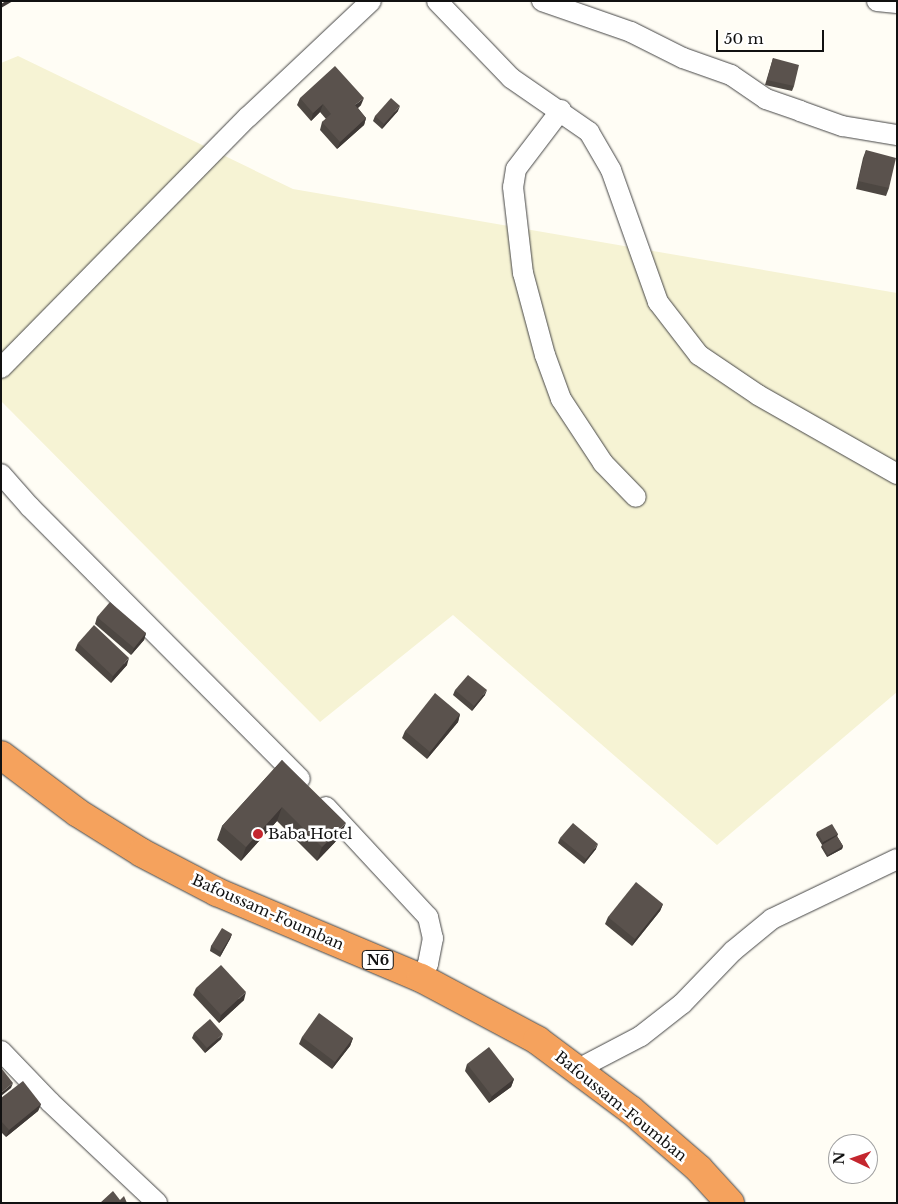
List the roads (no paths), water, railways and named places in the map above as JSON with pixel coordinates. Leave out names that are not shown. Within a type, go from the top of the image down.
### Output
[{"type":"highway","name":"Bafoussam-Foumban","points":[[1,755],[78,813],[142,853],[218,892],[421,978],[490,1012],[578,1069],[700,1169],[730,1203]]},
{"type":"street","points":[[1,368],[248,116],[371,1]]},
{"type":"street","points":[[437,1],[511,78],[561,110],[589,132],[601,149],[658,302],[699,355],[752,391],[897,474]]},
{"type":"street","points":[[542,1],[631,32],[683,58],[730,75],[766,98],[800,111],[842,126],[897,135]]},
{"type":"street","points":[[877,1],[897,3]]},
{"type":"street","points":[[561,110],[516,169],[513,187],[523,273],[545,355],[561,399],[602,463],[636,497]]},
{"type":"street","points":[[1,474],[30,507],[286,764],[428,917],[432,938],[428,964],[421,978]]},
{"type":"street","points":[[578,1069],[641,1036],[682,1004],[733,952],[772,919],[897,859]]},
{"type":"street","points":[[1,1051],[50,1102],[157,1203]]},
{"type":"place","name":"Baba Hotel","points":[[258,834]]}]
